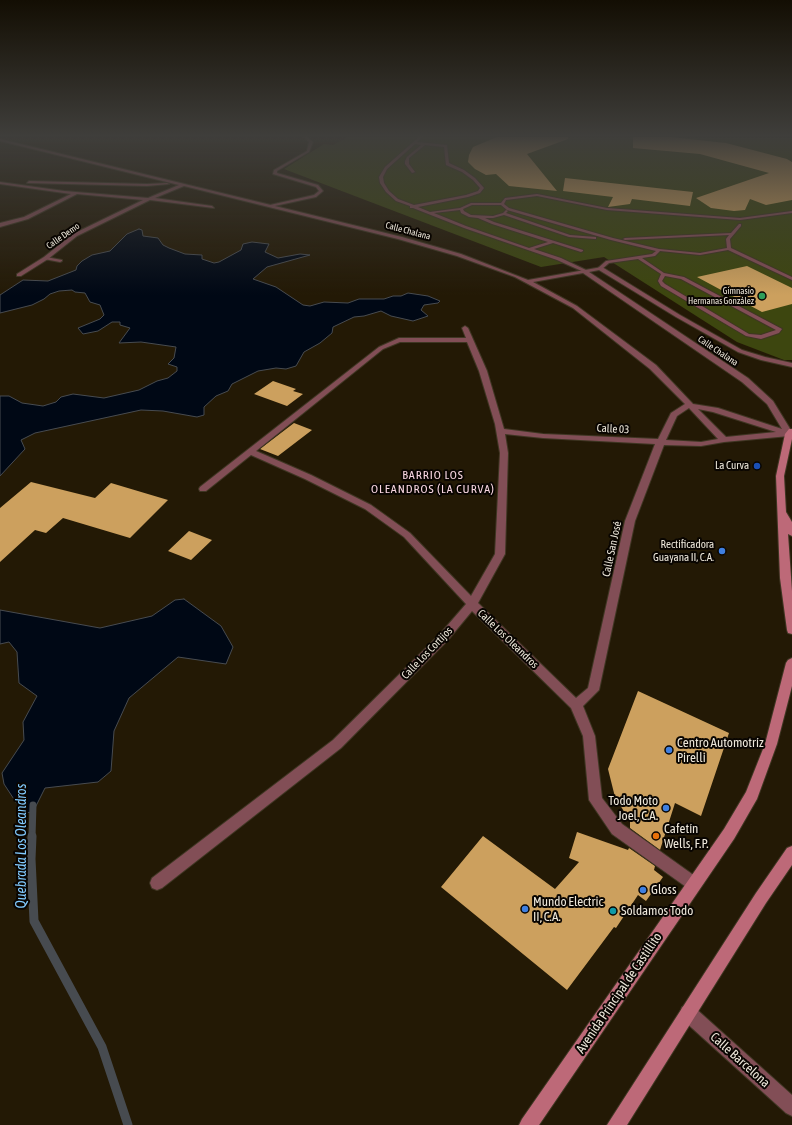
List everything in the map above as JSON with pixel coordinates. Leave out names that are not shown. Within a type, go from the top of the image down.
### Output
[{"type":"main road","points":[[791,432],[780,476],[785,578],[792,630]]},
{"type":"main road","points":[[781,506],[792,533]]},
{"type":"main road","name":"Avenida Principal de Castillito","points":[[528,1125],[729,834],[752,795],[771,744],[792,663]]},
{"type":"main road","points":[[616,1125],[761,898],[792,853]]},
{"type":"street","points":[[53,190],[212,207]]},
{"type":"street","points":[[0,225],[26,218],[83,190]]},
{"type":"street","name":"Calle Demo","points":[[19,274],[46,258],[75,235],[149,199],[173,190]]},
{"type":"street","name":"Calle Chalana","points":[[203,190],[459,254],[529,281],[575,307],[647,363],[724,440]]},
{"type":"street","name":"Calle Chalana","points":[[600,268],[678,316],[740,351],[763,359],[792,365]]},
{"type":"street","points":[[529,281],[600,268]]},
{"type":"street","name":"Calle Chalana","points":[[584,271],[745,380],[770,403],[791,432]]},
{"type":"street","name":"Calle Los Cortijos","points":[[157,883],[337,744],[444,637],[472,604],[500,554],[504,453],[500,431],[483,371],[464,328]]},
{"type":"street","points":[[203,489],[385,346],[399,340],[410,339],[468,340]]},
{"type":"street","points":[[688,405],[715,410],[791,432]]},
{"type":"street","name":"Calle San José","points":[[576,705],[593,690],[630,520],[660,443],[674,415],[688,405]]},
{"type":"street","name":"Calle 03","points":[[500,431],[543,436],[701,444],[791,432]]},
{"type":"street","name":"Calle Los Oleandros","points":[[252,452],[308,477],[368,507],[407,535],[472,604],[576,705],[588,736],[596,800],[617,829],[694,884]]},
{"type":"street","name":"Calle Barcelona","points":[[688,1013],[792,1108]]},
{"type":"lane","points":[[271,206],[315,196],[321,191],[320,190]]},
{"type":"lane","points":[[386,190],[397,200],[411,207],[559,259],[584,271]]},
{"type":"lane","points":[[411,207],[467,196],[482,190]]},
{"type":"lane","points":[[502,204],[505,199],[537,195],[607,209],[740,219],[792,212]]},
{"type":"lane","points":[[427,213],[461,209],[479,203],[502,204],[508,209],[612,240],[659,250],[700,254],[729,249],[792,278]]},
{"type":"lane","points":[[461,209],[463,214],[480,217],[493,217],[504,214],[569,236],[612,240],[731,234]]},
{"type":"lane","points":[[504,214],[508,209]]},
{"type":"lane","points":[[480,217],[493,223],[581,251]]},
{"type":"lane","points":[[729,249],[728,239],[740,224]]},
{"type":"lane","points":[[529,248],[569,236]]},
{"type":"lane","points":[[600,268],[608,262],[653,255],[659,250]]},
{"type":"lane","points":[[638,257],[663,274],[682,278],[778,329],[771,334],[761,337],[748,335],[663,285],[660,281],[663,274]]},
{"type":"lane","points":[[46,258],[60,261]]},
{"type":"green space","points":[[338,190],[792,190],[792,360],[784,360],[737,342],[604,257],[541,267]]},
{"type":"shaded area","points":[[139,229],[142,230],[143,236],[158,238],[163,245],[169,248],[185,254],[202,255],[202,259],[214,263],[219,262],[241,250],[243,244],[252,242],[269,244],[265,252],[278,258],[300,254],[310,255],[267,267],[253,279],[276,287],[303,305],[310,306],[324,302],[348,303],[359,299],[384,299],[393,296],[401,296],[408,293],[428,296],[440,301],[438,303],[424,305],[421,310],[428,316],[413,321],[391,316],[381,311],[354,317],[333,327],[332,333],[320,343],[304,352],[296,366],[286,369],[276,368],[258,371],[232,384],[228,391],[216,396],[204,407],[204,415],[197,417],[163,411],[141,410],[35,433],[21,440],[25,449],[0,476],[0,396],[9,396],[22,403],[43,406],[56,402],[61,397],[73,394],[104,398],[139,390],[157,381],[168,378],[177,371],[177,367],[168,364],[174,358],[176,347],[141,342],[119,343],[130,328],[120,325],[120,322],[112,322],[98,331],[83,334],[78,328],[100,319],[104,315],[100,305],[90,302],[85,293],[75,292],[72,290],[59,291],[50,294],[32,305],[0,313],[0,295],[23,280],[48,281],[76,270],[77,266],[82,261],[92,255],[110,251],[127,234]]},
{"type":"shaded area","points":[[184,599],[221,626],[233,647],[226,664],[178,657],[129,698],[114,731],[111,771],[98,782],[45,788],[33,812],[23,813],[4,784],[2,773],[24,740],[23,722],[37,696],[19,683],[17,652],[9,642],[0,644],[0,610],[100,628],[152,616],[175,600]]},
{"type":"building","points":[[563,190],[670,190],[693,192],[690,206],[632,199],[630,204],[608,207],[613,197],[563,191]]},
{"type":"building","points":[[721,190],[792,190],[792,200],[766,205],[750,199],[745,210],[734,211],[711,208],[696,198]]},
{"type":"building","name":"Gimnasio Hermanas González","points":[[747,266],[792,288],[792,304],[762,312],[697,277]]},
{"type":"building","points":[[273,381],[296,389],[293,391],[303,394],[287,406],[254,394]]},
{"type":"building","points":[[294,423],[312,430],[278,456],[260,449]]},
{"type":"building","points":[[31,482],[95,498],[111,483],[168,500],[130,538],[63,518],[46,533],[35,530],[0,562],[0,508]]},
{"type":"building","points":[[189,531],[212,540],[191,560],[168,551]]},
{"type":"building","name":"Centro Automotríz Pirelli","points":[[638,691],[729,733],[701,816],[675,803],[660,850],[630,828],[630,821],[615,797],[608,769]]},
{"type":"building","name":"Mundo Electric II, C.A.","points":[[577,832],[628,850],[629,848],[655,866],[654,870],[663,877],[646,901],[638,895],[616,928],[614,927],[567,990],[441,887],[483,836],[555,889],[579,862],[569,858]]},
{"type":"waterway","name":"Quebrada Los Oleandros","points":[[32,837],[33,805]]},
{"type":"waterway","name":"Quebrada Los Oleandros","points":[[32,836],[31,859],[34,921],[102,1047],[128,1125]]},
{"type":"place","name":"Gimnasio Hermanas González","points":[[762,296]]},
{"type":"place","name":"La Curva","points":[[757,466]]},
{"type":"place","name":"Rectificadora Guayana II, C.A.","points":[[722,551]]},
{"type":"place","name":"Centro Automotríz Pirelli","points":[[669,750]]},
{"type":"place","name":"Todo Moto Joel, C.A.","points":[[666,808]]},
{"type":"place","name":"Cafetín Wells, F.P.","points":[[656,836]]},
{"type":"place","name":"Gloss","points":[[643,890]]},
{"type":"place","name":"Mundo Electric II, C.A.","points":[[525,909]]},
{"type":"place","name":"Soldamos Todo","points":[[613,911]]},
{"type":"district","name":"BARRIO LOS OLEANDROS (LA CURVA)","points":[[433,482]]}]
